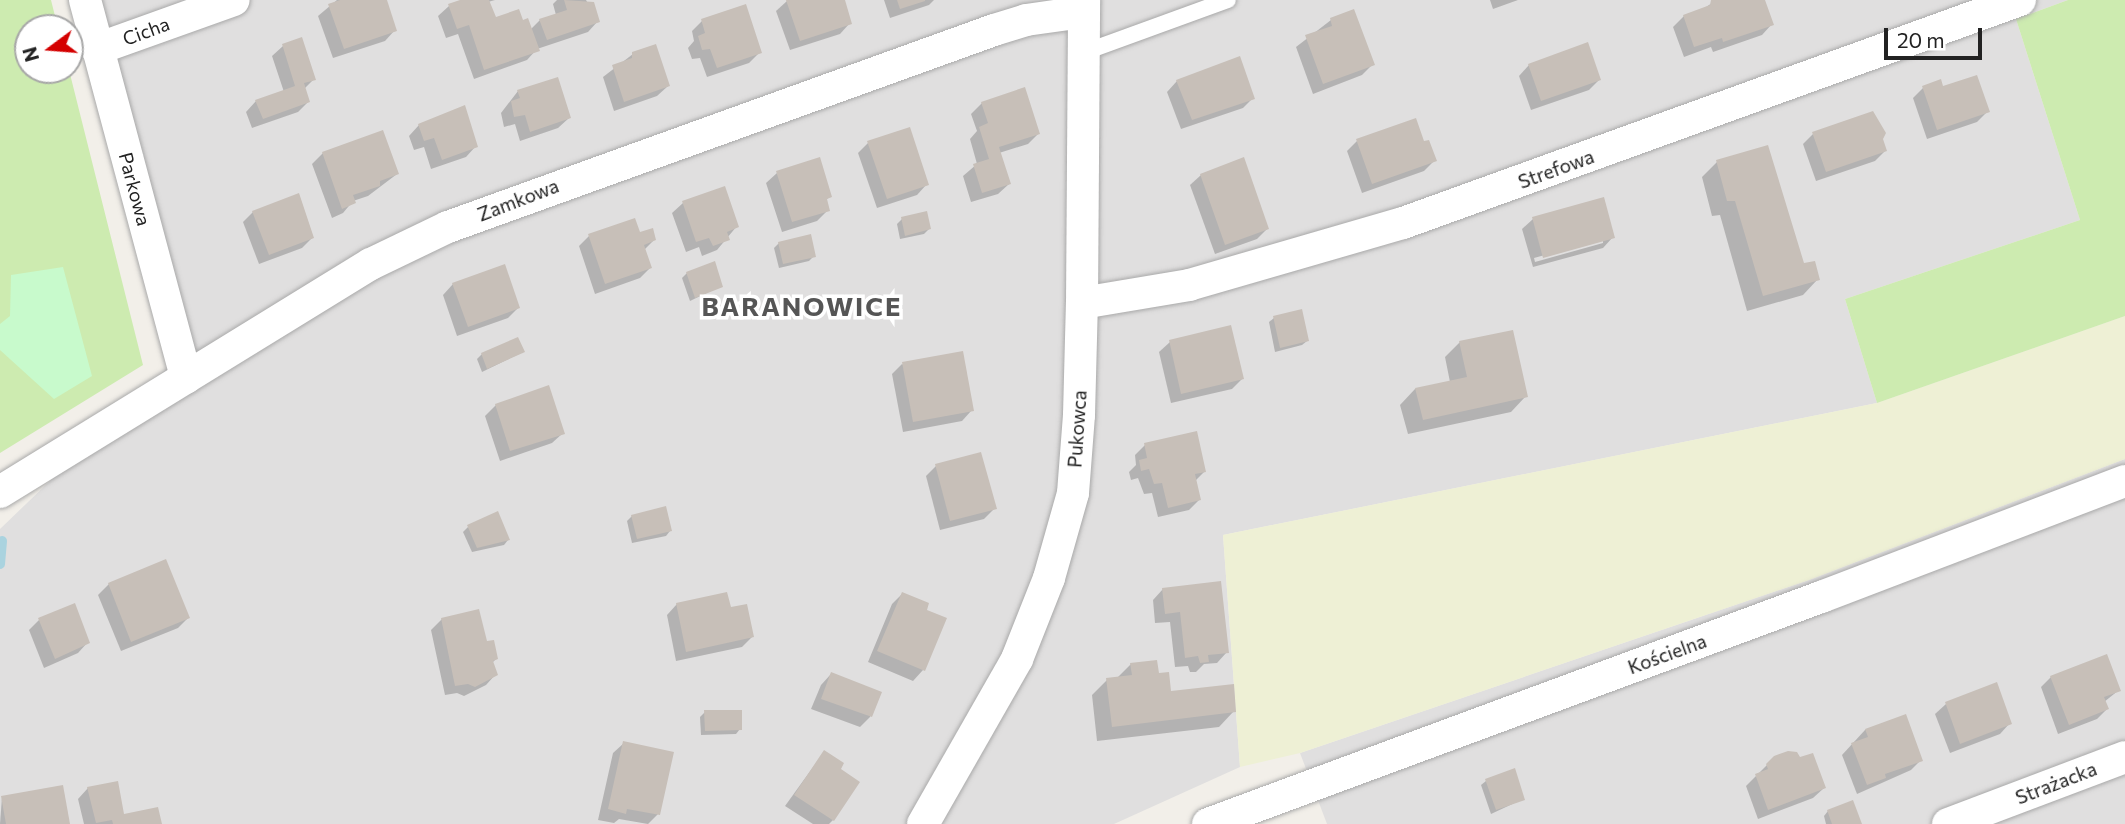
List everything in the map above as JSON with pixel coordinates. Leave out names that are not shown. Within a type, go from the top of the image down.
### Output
[{"type":"street","name":"Parkowa","points":[[85,0],[186,379]]},
{"type":"street","name":"Cicha","points":[[97,48],[234,0]]},
{"type":"street","name":"Strefowa","points":[[1082,303],[1189,285],[1403,223],[2020,0]]},
{"type":"street","name":"Pukowca","points":[[923,824],[1017,659],[1049,578],[1073,493],[1079,415],[1082,303],[1084,6]]},
{"type":"street","name":"Zamkowa","points":[[0,492],[371,264],[448,227],[993,30],[1084,6]]},
{"type":"street","name":"Kościelna","points":[[1208,824],[1808,602],[2125,481]]},
{"type":"street","name":"Strażacka","points":[[1948,824],[2125,757]]},
{"type":"lane","points":[[1085,52],[1228,0]]},
{"type":"shaded area","points":[[97,0],[2068,0],[2016,19],[2080,220],[1845,299],[1877,403],[1223,535],[1240,767],[1114,824],[0,824],[0,529],[186,350]]},
{"type":"shaded area","points":[[2125,459],[2125,824],[1327,824],[1300,753],[1809,580]]},
{"type":"green space","points":[[0,0],[51,0],[54,14],[14,14],[14,84],[73,84],[143,365],[0,453]]},
{"type":"green space","points":[[2068,0],[2125,0],[2125,316],[1877,403],[1845,299],[2080,220],[2016,19]]},
{"type":"green space","points":[[63,267],[92,376],[54,399],[0,350],[0,324],[10,316],[11,275]]},
{"type":"green space","points":[[2125,316],[2125,459],[1809,580],[1300,753],[1240,767],[1223,535],[1877,403]]},
{"type":"building","points":[[340,0],[387,0],[397,31],[344,49],[328,4]]},
{"type":"building","points":[[460,0],[489,0],[496,17],[519,9],[523,20],[528,18],[540,51],[484,70],[469,25],[457,29],[448,4]]},
{"type":"building","points":[[564,0],[594,2],[600,22],[547,40],[539,19],[567,10]]},
{"type":"building","points":[[786,0],[845,0],[852,24],[800,41]]},
{"type":"building","points":[[897,0],[925,0],[925,1],[900,9]]},
{"type":"building","points":[[1711,0],[1765,0],[1774,25],[1723,42],[1722,38],[1694,47],[1683,15],[1710,5]]},
{"type":"building","points":[[746,4],[762,53],[717,68],[710,49],[702,50],[698,36],[705,33],[701,19]]},
{"type":"building","points":[[1354,9],[1375,65],[1323,84],[1305,35],[1332,26],[1330,18]]},
{"type":"building","points":[[302,37],[316,80],[304,83],[310,102],[263,119],[255,100],[295,86],[282,44]]},
{"type":"building","points":[[1588,42],[1601,80],[1541,101],[1528,64]]},
{"type":"building","points":[[656,44],[670,86],[624,102],[612,65],[632,58],[632,52]]},
{"type":"building","points":[[1240,56],[1255,99],[1192,120],[1176,80]]},
{"type":"building","points":[[1977,75],[1990,112],[1937,130],[1922,86],[1941,79],[1943,86]]},
{"type":"building","points":[[558,77],[571,118],[530,132],[525,115],[514,117],[511,101],[520,98],[517,90]]},
{"type":"building","points":[[1025,87],[1040,134],[999,147],[1011,184],[982,193],[973,164],[989,159],[979,127],[988,123],[981,102]]},
{"type":"building","points":[[465,105],[478,147],[442,160],[434,138],[424,141],[418,124]]},
{"type":"building","points":[[1873,111],[1886,133],[1883,139],[1887,151],[1826,172],[1812,132]]},
{"type":"building","points":[[1416,118],[1424,141],[1429,140],[1437,161],[1372,184],[1356,139]]},
{"type":"building","points":[[910,127],[929,185],[887,199],[867,141]]},
{"type":"building","points":[[383,130],[399,174],[380,181],[380,186],[353,195],[356,203],[342,209],[322,152]]},
{"type":"building","points":[[1768,145],[1804,263],[1815,261],[1820,280],[1763,296],[1735,201],[1727,201],[1716,160]]},
{"type":"building","points":[[820,157],[832,197],[827,199],[830,211],[792,222],[776,171]]},
{"type":"building","points":[[1244,157],[1269,229],[1225,245],[1200,174]]},
{"type":"building","points":[[725,186],[739,227],[727,232],[730,240],[713,246],[709,238],[696,242],[682,201]]},
{"type":"building","points":[[299,193],[314,238],[269,255],[252,211]]},
{"type":"building","points":[[1604,197],[1615,238],[1543,258],[1532,217]]},
{"type":"building","points":[[927,211],[931,229],[905,236],[901,217]]},
{"type":"building","points":[[635,218],[640,232],[653,228],[656,240],[644,245],[652,268],[605,284],[588,234]]},
{"type":"building","points":[[811,234],[816,257],[783,264],[778,242]]},
{"type":"building","points":[[715,261],[723,287],[695,298],[686,272]]},
{"type":"building","points":[[505,264],[520,308],[468,327],[452,283]]},
{"type":"building","points":[[1302,309],[1309,341],[1280,348],[1273,316]]},
{"type":"building","points":[[1231,325],[1244,379],[1181,394],[1169,340]]},
{"type":"building","points":[[1513,330],[1528,397],[1423,420],[1415,388],[1467,377],[1459,341]]},
{"type":"building","points":[[518,337],[525,352],[487,369],[481,353]]},
{"type":"building","points":[[963,351],[974,411],[913,422],[902,362]]},
{"type":"building","points":[[549,385],[565,434],[510,451],[495,404]]},
{"type":"building","points":[[1197,431],[1206,472],[1195,474],[1201,500],[1168,508],[1162,483],[1154,484],[1149,469],[1141,471],[1139,460],[1147,458],[1144,443]]},
{"type":"building","points":[[981,452],[997,509],[950,521],[935,464]]},
{"type":"building","points":[[666,506],[672,531],[637,539],[631,515]]},
{"type":"building","points":[[498,511],[510,540],[477,548],[467,525]]},
{"type":"building","points":[[166,559],[190,618],[131,642],[108,583]]},
{"type":"building","points":[[1221,581],[1229,653],[1208,655],[1209,662],[1200,663],[1198,656],[1185,658],[1180,612],[1165,614],[1162,588]]},
{"type":"building","points":[[727,592],[731,607],[747,604],[754,637],[686,652],[676,603]]},
{"type":"building","points":[[902,592],[929,603],[927,610],[947,618],[925,671],[877,651]]},
{"type":"building","points":[[75,603],[90,643],[55,659],[38,618]]},
{"type":"building","points":[[479,609],[487,641],[494,640],[498,659],[493,661],[498,675],[475,687],[468,684],[455,686],[441,618]]},
{"type":"building","points":[[2107,654],[2121,691],[2104,697],[2109,709],[2069,725],[2050,676]]},
{"type":"building","points":[[1157,660],[1159,673],[1169,672],[1171,691],[1234,684],[1236,712],[1112,727],[1106,678],[1132,675],[1130,663]]},
{"type":"building","points":[[831,672],[882,692],[872,717],[821,699]]},
{"type":"building","points":[[1997,682],[2012,724],[1960,744],[1945,702]]},
{"type":"building","points":[[704,710],[742,710],[742,730],[705,731]]},
{"type":"building","points":[[1906,714],[1923,761],[1885,774],[1886,778],[1867,785],[1851,743],[1868,737],[1865,729]]},
{"type":"building","points":[[623,741],[674,752],[660,815],[627,809],[626,814],[608,809]]},
{"type":"building","points":[[824,750],[844,763],[841,769],[860,782],[834,821],[794,795]]},
{"type":"building","points":[[1788,751],[1797,752],[1800,757],[1813,753],[1826,788],[1768,810],[1755,774],[1768,769],[1766,764],[1774,756]]},
{"type":"building","points":[[1515,768],[1525,800],[1496,810],[1485,779]]},
{"type":"building","points":[[118,781],[124,814],[158,807],[162,824],[113,824],[112,820],[96,823],[87,787]]},
{"type":"building","points":[[63,785],[70,824],[6,824],[1,796]]},
{"type":"building","points":[[1853,800],[1862,824],[1832,824],[1827,810]]},
{"type":"waterway","points":[[0,564],[2,541]]},
{"type":"district","name":"BARANOWICE","points":[[802,306]]}]
